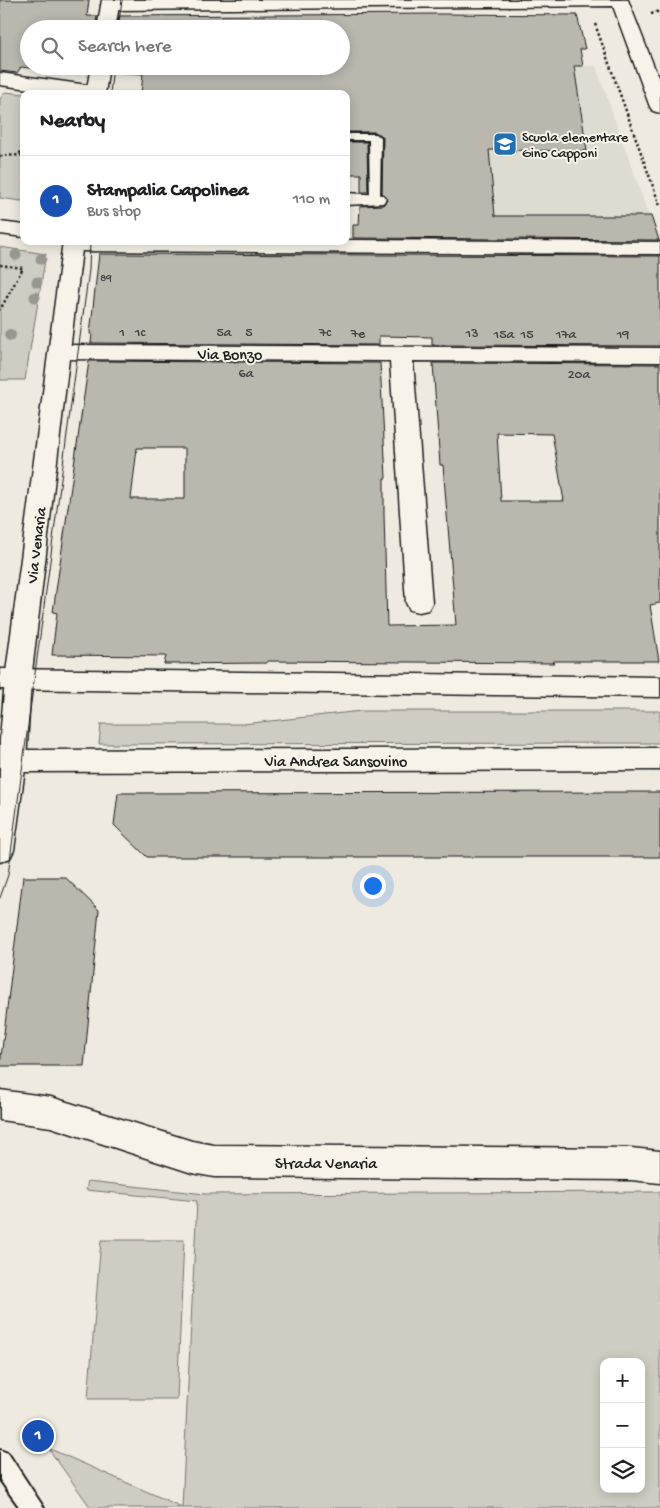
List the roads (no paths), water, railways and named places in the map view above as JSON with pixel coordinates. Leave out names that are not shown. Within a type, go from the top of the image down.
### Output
[{"type":"street","points":[[108,20],[111,3],[619,1],[660,107]]},
{"type":"street","points":[[96,90],[98,75]]},
{"type":"street","points":[[0,79],[75,90]]},
{"type":"street","points":[[350,199],[376,199]]},
{"type":"street","points":[[0,228],[20,230]]},
{"type":"street","name":"Via Venaria","points":[[0,850],[9,680],[59,352],[73,245]]},
{"type":"street","points":[[308,245],[660,248]]},
{"type":"street","name":"Via Bonzo","points":[[59,352],[660,355]]},
{"type":"street","points":[[401,354],[419,603]]},
{"type":"street","points":[[9,680],[660,686]]},
{"type":"street","name":"Via Andrea Sansovino","points":[[6,760],[660,759]]},
{"type":"street","name":"Strada Venaria","points":[[0,1105],[51,1112],[192,1157],[214,1161],[622,1164],[660,1166]]},
{"type":"lane","points":[[350,137],[375,137],[376,199]]},
{"type":"lane","points":[[0,1461],[33,1508]]},
{"type":"tram line","points":[[119,20],[122,0]]},
{"type":"tram line","points":[[110,90],[112,75]]},
{"type":"tram line","points":[[0,898],[8,875],[89,270],[90,245]]},
{"type":"place","name":"Scuola elementare Gino Capponi","points":[[505,144]]},
{"type":"place","name":"Stampalia Capolinea","points":[[38,1436]]}]
